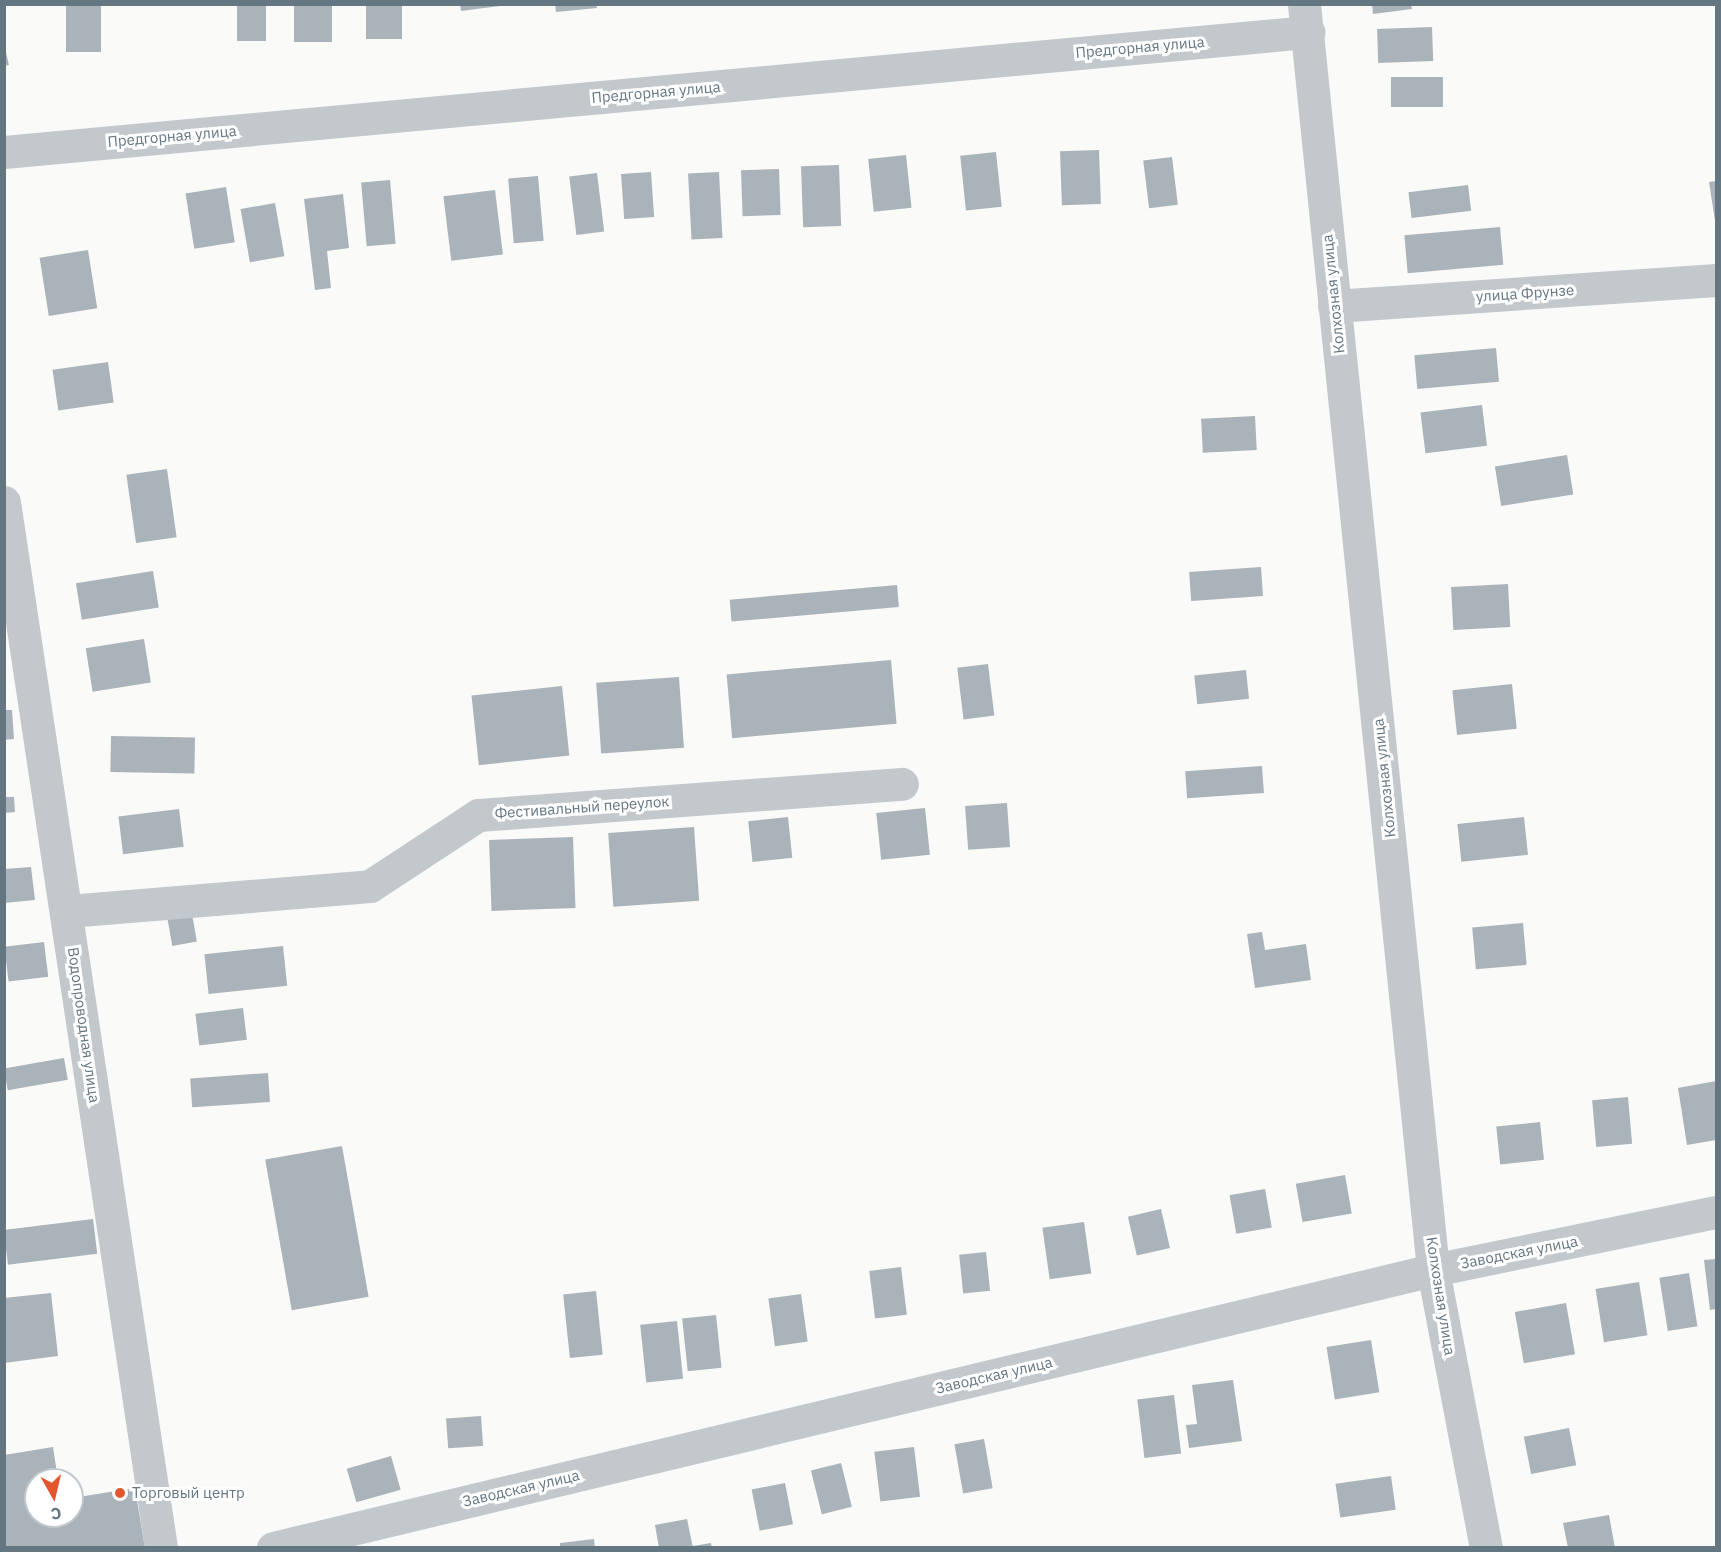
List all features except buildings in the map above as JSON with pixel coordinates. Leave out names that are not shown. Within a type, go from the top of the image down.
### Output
[{"type":"street","name":"Предгорная улица","points":[[4,152],[1306,18]]},
{"type":"street","name":"Колхозная улица","points":[[1306,18],[1433,1270],[1486,1548]]},
{"type":"street","name":"улица Фрунзе","points":[[1334,306],[1716,280]]},
{"type":"street","name":"Водопроводная улица","points":[[4,502],[68,911],[161,1548]]},
{"type":"street","name":"Фестивальный переулок","points":[[68,911],[370,886],[478,815],[902,784]]},
{"type":"street","name":"Заводская улица","points":[[273,1548],[1433,1270],[1716,1212]]},
{"type":"place","name":"Торговый центр","points":[[120,1493]]}]
